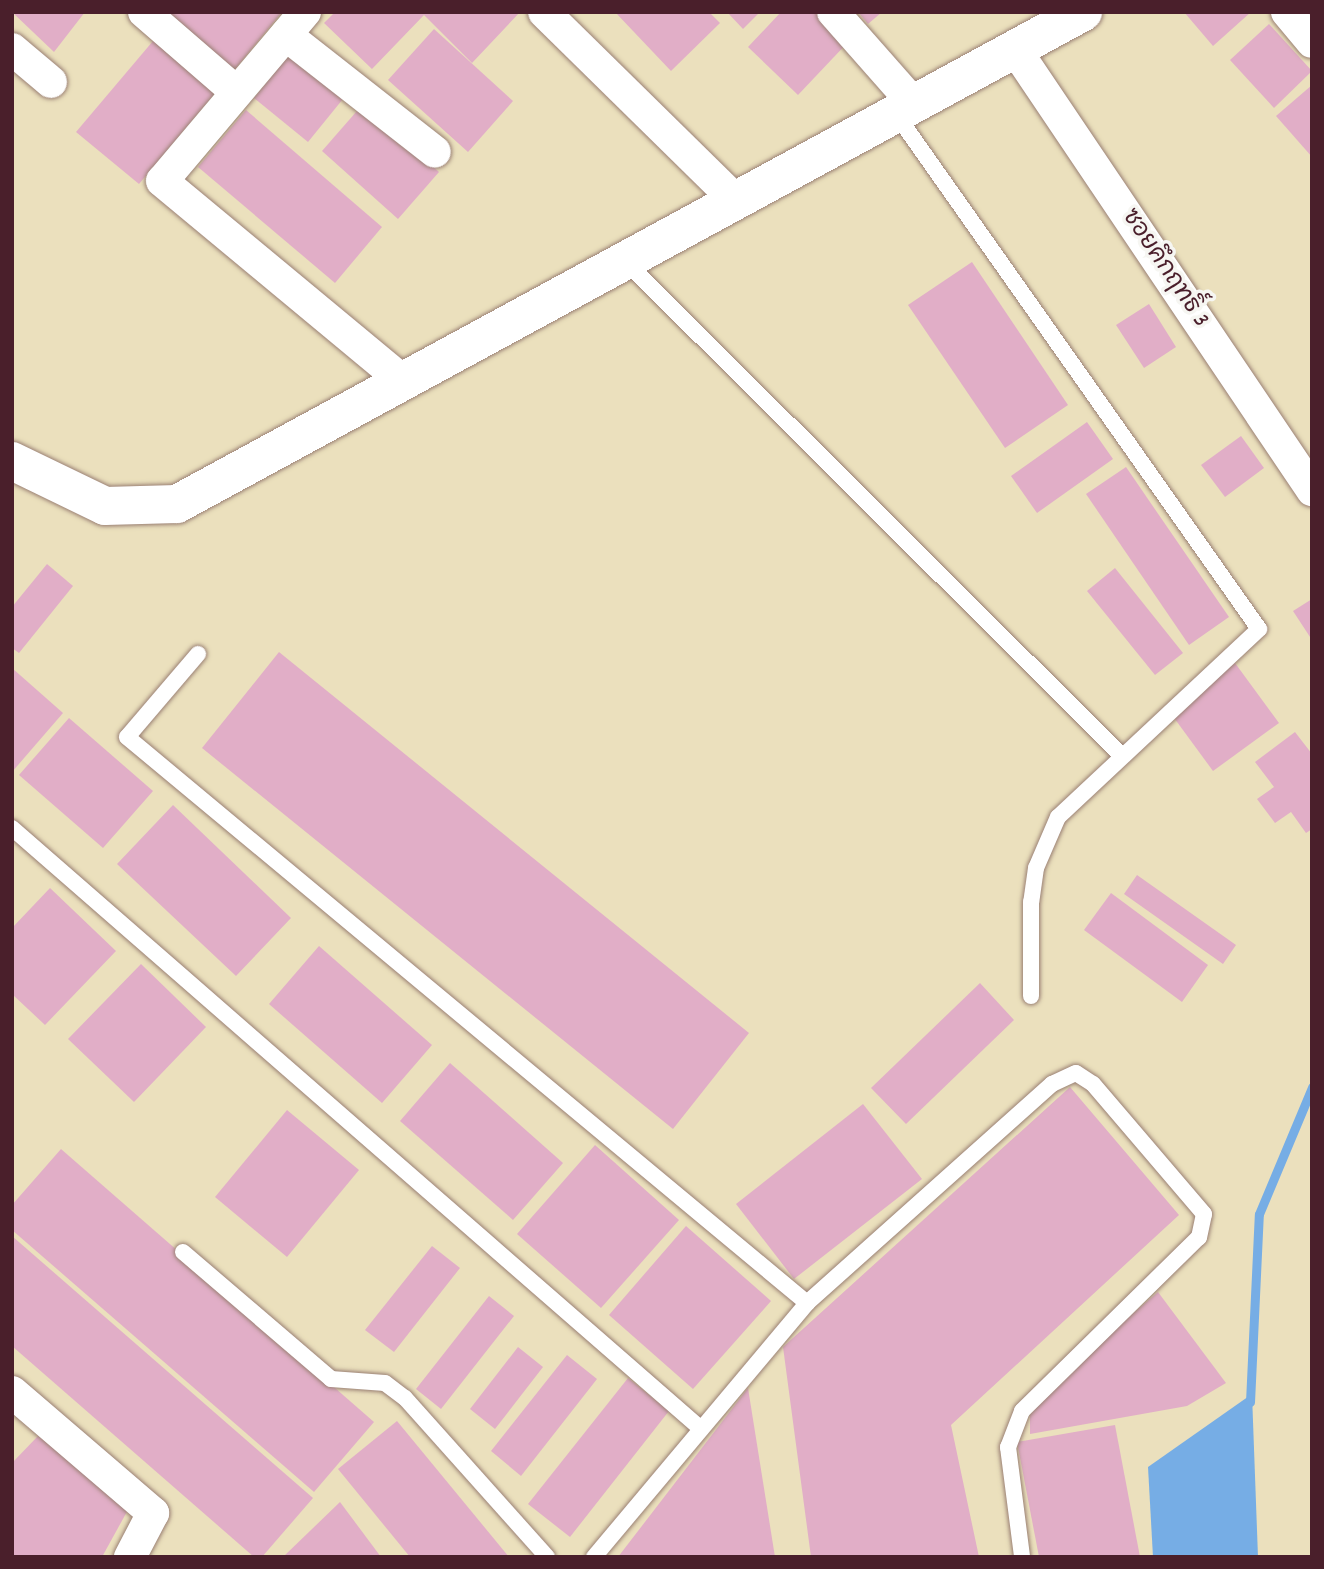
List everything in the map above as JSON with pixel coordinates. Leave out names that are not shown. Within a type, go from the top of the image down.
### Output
[{"type":"street","points":[[144,12],[234,90]]},
{"type":"street","points":[[544,12],[736,201]]},
{"type":"street","points":[[833,12],[905,109]]},
{"type":"street","points":[[1287,12],[1312,42]]},
{"type":"street","points":[[12,461],[105,506],[177,504],[1079,13]]},
{"type":"street","points":[[403,381],[162,181],[234,90],[295,24],[435,152]]},
{"type":"street","points":[[12,49],[51,82]]},
{"type":"street","name":"ซอยคึกฤทธิ์ 3","points":[[1015,49],[1312,490]]},
{"type":"street","points":[[12,1392],[153,1513],[130,1557]]},
{"type":"lane","points":[[905,109],[1259,629],[1074,796],[1044,846],[1031,902],[1031,996]]},
{"type":"lane","points":[[625,261],[1120,754]]},
{"type":"lane","points":[[198,654],[127,737],[807,1304]]},
{"type":"lane","points":[[12,828],[699,1427]]},
{"type":"lane","points":[[594,1557],[699,1427],[807,1304],[1063,1074],[1093,1084],[1195,1200],[1204,1214],[1199,1237],[1022,1411],[1007,1447],[1022,1557]]},
{"type":"lane","points":[[183,1252],[331,1379],[385,1382],[405,1398],[547,1557]]},
{"type":"water","points":[[1252,1394],[1258,1557],[1153,1557],[1148,1467]]},
{"type":"building","points":[[12,12],[85,12],[54,52]]},
{"type":"building","points":[[173,12],[282,12],[231,74],[166,20]]},
{"type":"building","points":[[335,12],[520,12],[472,63],[424,15],[372,69],[324,23]]},
{"type":"building","points":[[615,12],[709,12],[720,23],[671,71]]},
{"type":"building","points":[[727,12],[760,12],[743,29]]},
{"type":"building","points":[[781,12],[823,12],[851,39],[798,95],[748,47]]},
{"type":"building","points":[[858,12],[882,12],[868,24]]},
{"type":"building","points":[[1184,12],[1251,12],[1213,46]]},
{"type":"building","points":[[1269,24],[1312,71],[1274,108],[1230,60]]},
{"type":"building","points":[[434,29],[513,101],[468,152],[388,80]]},
{"type":"building","points":[[153,41],[215,93],[139,184],[76,132]]},
{"type":"building","points":[[293,50],[347,94],[308,142],[254,98]]},
{"type":"building","points":[[1312,85],[1312,157],[1276,116]]},
{"type":"building","points":[[363,104],[439,172],[398,219],[322,151]]},
{"type":"building","points":[[246,110],[382,227],[335,283],[198,167]]},
{"type":"building","points":[[972,262],[1068,405],[1005,448],[908,305]]},
{"type":"building","points":[[1149,304],[1176,347],[1144,368],[1116,325]]},
{"type":"building","points":[[1087,422],[1113,459],[1037,513],[1011,476]]},
{"type":"building","points":[[1241,436],[1264,468],[1225,497],[1201,465]]},
{"type":"building","points":[[1126,467],[1229,617],[1189,645],[1086,494]]},
{"type":"building","points":[[47,564],[73,586],[19,653],[12,648],[12,607]]},
{"type":"building","points":[[1115,568],[1183,653],[1155,675],[1087,591]]},
{"type":"building","points":[[1312,599],[1312,640],[1293,611]]},
{"type":"building","points":[[279,652],[749,1033],[673,1129],[202,748]]},
{"type":"building","points":[[1235,663],[1279,723],[1213,771],[1169,711]]},
{"type":"building","points":[[12,668],[63,713],[12,772]]},
{"type":"building","points":[[69,718],[153,791],[103,848],[19,775]]},
{"type":"building","points":[[1295,732],[1312,754],[1312,829],[1306,833],[1291,812],[1275,823],[1257,799],[1274,787],[1255,762]]},
{"type":"building","points":[[173,805],[291,918],[236,976],[117,864]]},
{"type":"building","points":[[1137,875],[1236,945],[1223,964],[1124,894]]},
{"type":"building","points":[[50,888],[116,951],[45,1025],[12,994],[12,928]]},
{"type":"building","points":[[1111,893],[1208,965],[1182,1002],[1084,930]]},
{"type":"building","points":[[319,946],[432,1045],[382,1103],[269,1004]]},
{"type":"building","points":[[141,964],[206,1027],[134,1102],[68,1039]]},
{"type":"building","points":[[980,983],[1014,1020],[906,1124],[871,1088]]},
{"type":"building","points":[[450,1063],[563,1163],[513,1220],[400,1121]]},
{"type":"building","points":[[1070,1087],[1179,1215],[951,1425],[979,1557],[811,1557],[783,1347]]},
{"type":"building","points":[[863,1104],[922,1179],[794,1279],[736,1204]]},
{"type":"building","points":[[287,1110],[359,1170],[287,1257],[215,1197]]},
{"type":"building","points":[[595,1145],[679,1220],[601,1308],[517,1234]]},
{"type":"building","points":[[61,1149],[374,1422],[314,1492],[12,1230],[12,1205]]},
{"type":"building","points":[[686,1226],[771,1301],[693,1389],[609,1315]]},
{"type":"building","points":[[12,1236],[313,1498],[262,1557],[254,1557],[12,1346]]},
{"type":"building","points":[[432,1246],[460,1268],[394,1352],[365,1330]]},
{"type":"building","points":[[1158,1292],[1226,1383],[1187,1406],[1030,1434],[1030,1415],[1072,1366]]},
{"type":"building","points":[[489,1296],[514,1316],[441,1409],[416,1389]]},
{"type":"building","points":[[518,1347],[543,1367],[495,1429],[470,1409]]},
{"type":"building","points":[[567,1355],[597,1379],[521,1476],[491,1451]]},
{"type":"building","points":[[628,1378],[669,1411],[570,1537],[528,1504]]},
{"type":"building","points":[[748,1388],[775,1557],[618,1557]]},
{"type":"building","points":[[397,1421],[509,1557],[410,1557],[338,1469]]},
{"type":"building","points":[[1115,1425],[1140,1557],[1039,1557],[1017,1442]]},
{"type":"building","points":[[38,1436],[129,1508],[102,1557],[12,1557],[12,1463]]},
{"type":"building","points":[[340,1502],[381,1557],[283,1557]]},
{"type":"waterway","points":[[1250,1402],[1259,1214],[1312,1087]]}]
